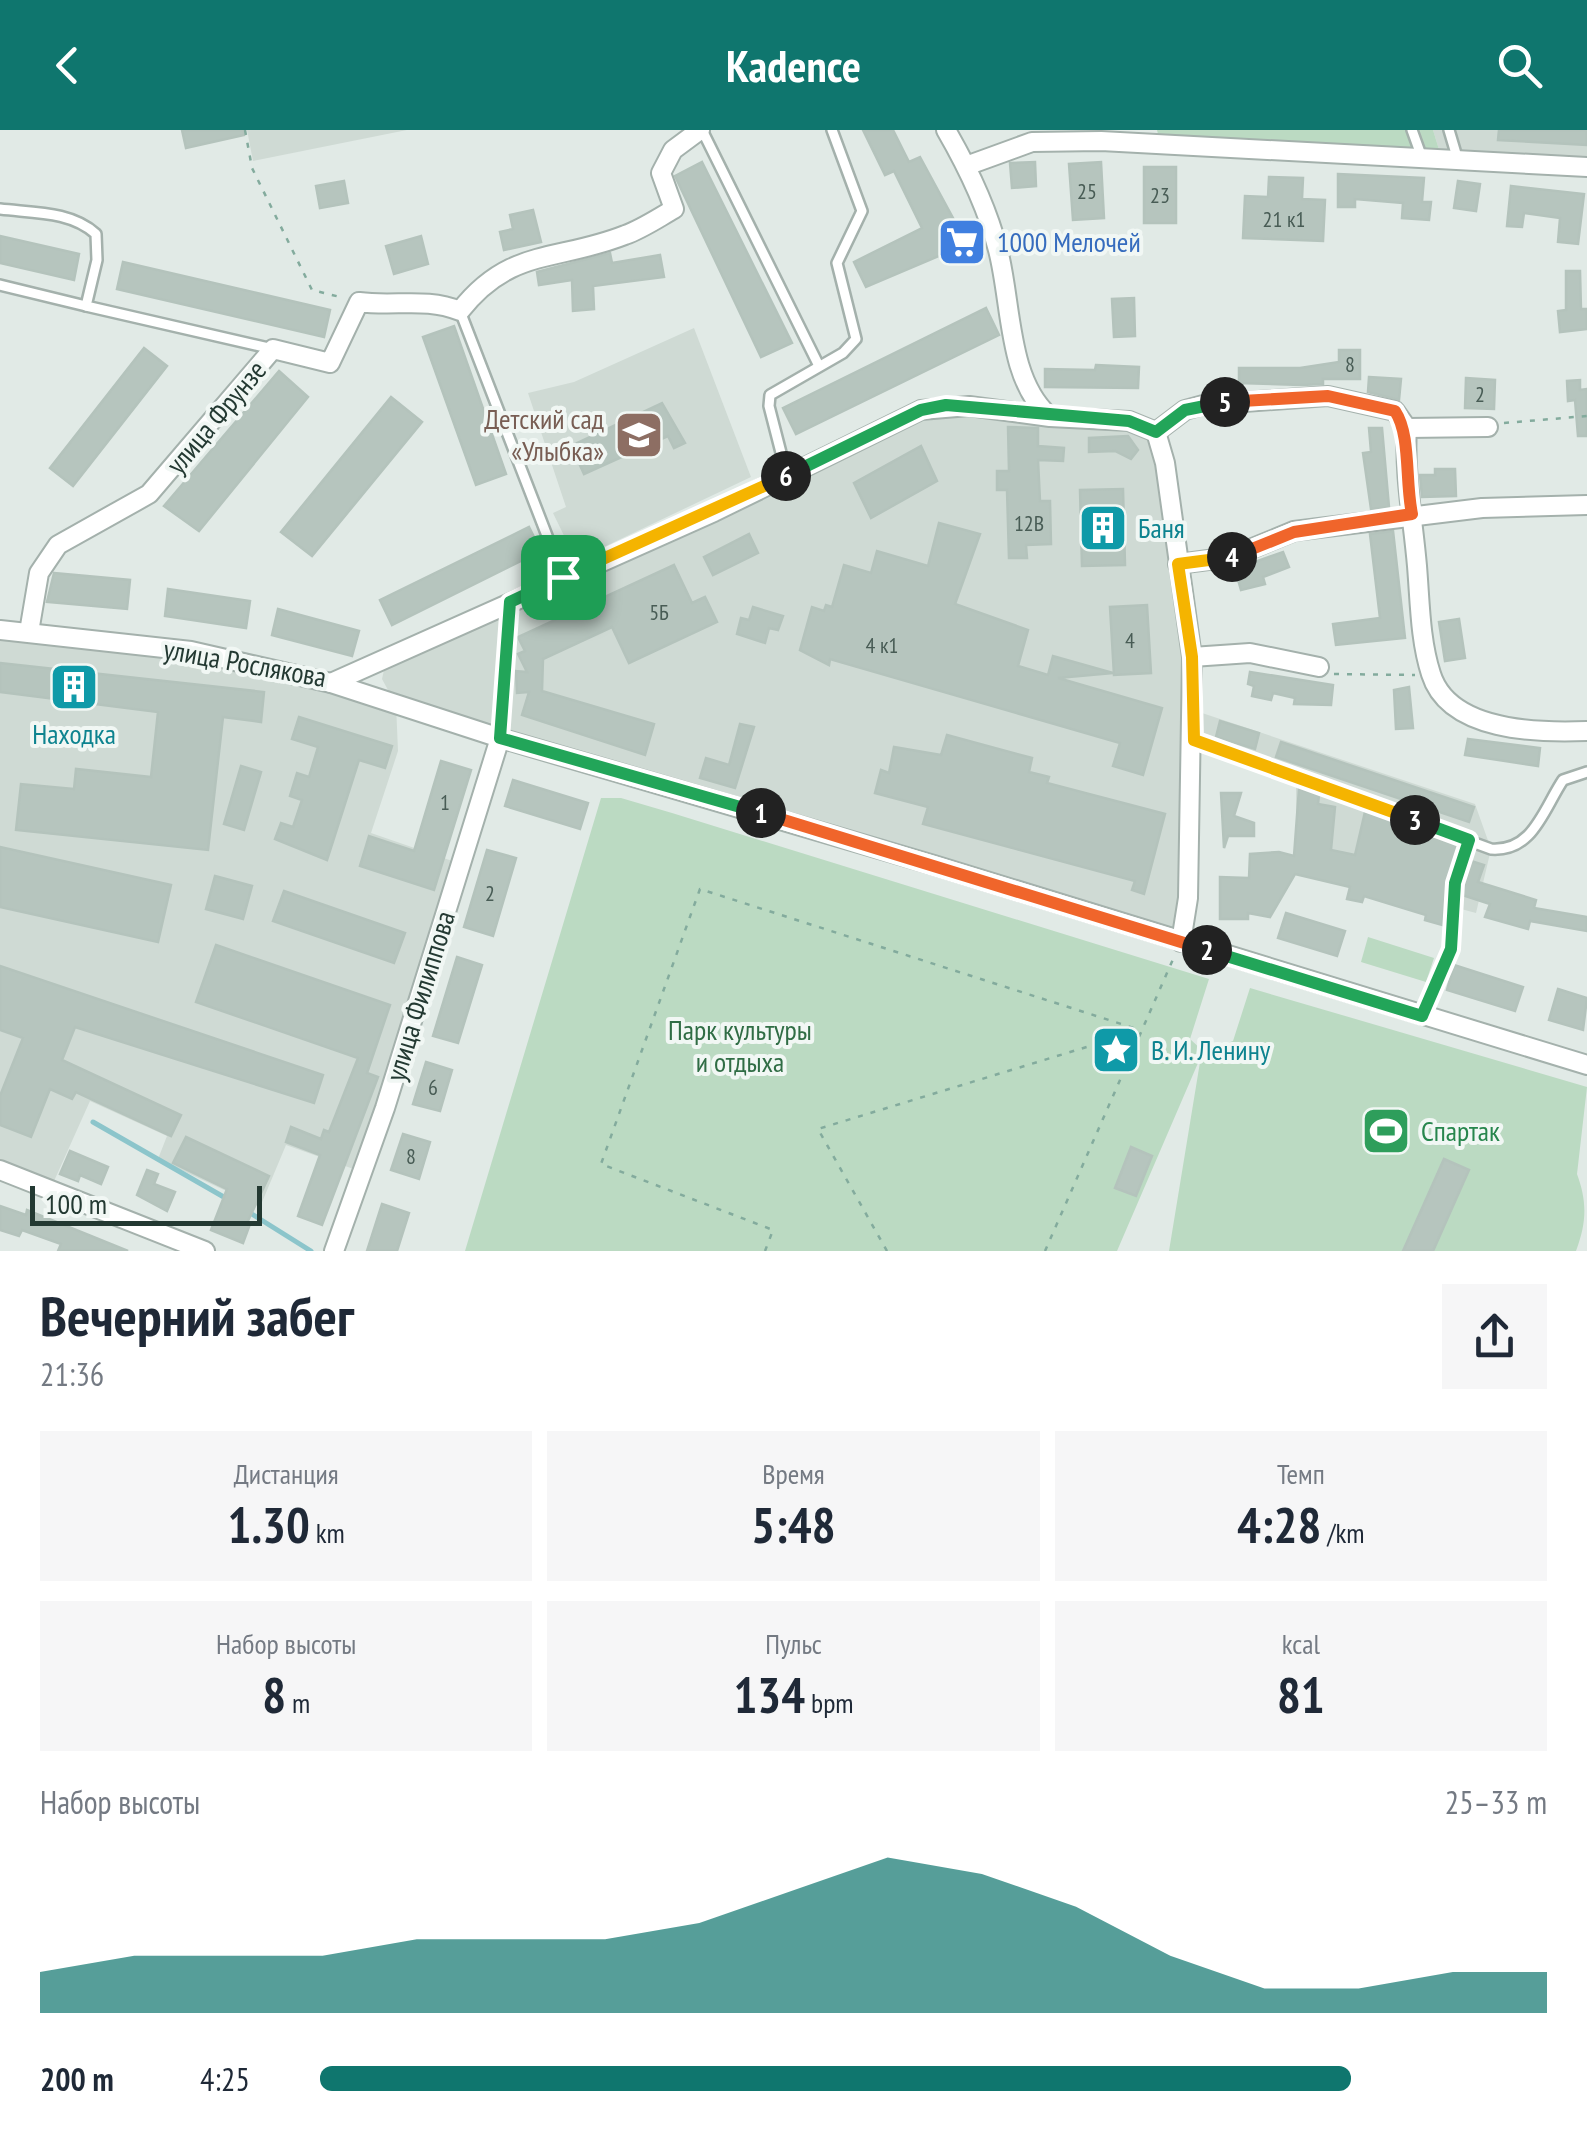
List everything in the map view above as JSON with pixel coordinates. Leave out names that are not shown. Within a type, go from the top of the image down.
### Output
[{"type":"street","points":[[359,302],[389,306],[428,301],[460,311],[481,284],[526,259],[627,235],[674,209],[661,173],[673,150],[701,130]]},
{"type":"street","points":[[946,130],[966,166],[998,249],[1024,384],[1050,417]]},
{"type":"street","points":[[966,166],[1030,136],[1158,137],[1587,167]]},
{"type":"street","name":"улица Фрунзе","points":[[28,632],[40,573],[58,545],[150,494],[273,349],[330,363],[359,302]]},
{"type":"street","points":[[1008,410],[1024,384]]},
{"type":"street","points":[[1181,942],[1188,898],[1194,740],[1192,657],[1165,463],[1156,432],[1185,410],[1203,405],[1328,396],[1395,411],[1407,428],[1404,477],[1432,678],[1471,717],[1508,726],[1587,731]]},
{"type":"street","name":"улица Рослякова","points":[[0,630],[191,652],[331,682],[386,661],[921,410],[946,405],[1129,421],[1156,432]]},
{"type":"street","points":[[1407,428],[1488,426]]},
{"type":"street","points":[[1178,564],[1230,557],[1294,532],[1412,514],[1587,505]]},
{"type":"street","points":[[1192,657],[1250,653],[1319,667]]},
{"type":"street","points":[[386,661],[382,679],[396,702]]},
{"type":"street","points":[[331,682],[500,738],[1587,1066]]},
{"type":"street","name":"улица Филиппова","points":[[334,1251],[385,1108],[500,738]]},
{"type":"street","points":[[0,1170],[205,1251]]},
{"type":"lane","points":[[701,130],[818,366]]},
{"type":"lane","points":[[787,476],[768,406],[770,395],[851,346],[856,329],[837,263],[862,210],[832,130]]},
{"type":"lane","points":[[1412,130],[1422,156]]},
{"type":"lane","points":[[1449,130],[1457,158]]},
{"type":"lane","points":[[0,209],[62,216],[85,224],[96,234],[97,260],[86,306]]},
{"type":"lane","points":[[0,285],[273,349]]},
{"type":"lane","points":[[460,311],[563,577]]},
{"type":"lane","points":[[1194,740],[1506,850],[1524,841],[1538,825],[1563,780],[1587,772]]},
{"type":"lane","points":[[1422,1016],[1451,949],[1455,883],[1469,840]]},
{"type":"path","points":[[244,130],[252,168],[312,290],[359,302]]},
{"type":"path","points":[[1488,426],[1587,416]]},
{"type":"path","points":[[500,738],[510,602]]},
{"type":"path","points":[[1319,667],[1358,677],[1432,678]]},
{"type":"path","points":[[765,1251],[773,1230],[601,1164],[700,890],[1140,1030]]},
{"type":"path","points":[[1045,1251],[1181,942]]},
{"type":"path","points":[[886,1251],[818,1128],[1140,1030]]},
{"type":"shaded area","points":[[247,130],[407,130],[253,161]]},
{"type":"shaded area","points":[[1433,130],[1587,130],[1587,167],[1441,156]]},
{"type":"shaded area","name":"Детский сад «Улыбка»","points":[[694,328],[751,477],[587,555],[582,545],[571,550],[553,513],[566,507],[528,393],[574,382]]},
{"type":"shaded area","points":[[921,410],[1156,432],[1193,710],[1475,804],[1491,849],[1476,913],[1296,865],[1296,777],[1194,740],[1181,942],[396,704],[398,751],[371,833],[461,864],[362,1172],[286,1145],[260,1207],[158,1159],[167,1136],[90,1101],[50,1190],[0,1170],[0,630],[191,651],[394,701],[382,679],[386,661]]},
{"type":"green space","points":[[1157,130],[1433,130],[1441,156],[1159,138]]},
{"type":"green space","name":"Парк культуры и отдыха","points":[[601,798],[621,798],[672,813],[1209,979],[1190,1039],[1203,1051],[1233,1041],[1250,988],[1587,1087],[1577,1174],[1583,1193],[1584,1221],[1576,1251],[1169,1251],[1201,1056],[1117,1251],[465,1251]]},
{"type":"green space","points":[[1368,937],[1434,958],[1426,982],[1361,962]]},
{"type":"building","points":[[182,130],[244,130],[244,135],[186,148]]},
{"type":"building","points":[[863,130],[893,130],[909,162],[920,157],[967,244],[866,287],[854,262],[922,228],[894,171],[885,175]]},
{"type":"building","points":[[1499,130],[1587,130],[1587,145],[1498,140]]},
{"type":"building","points":[[702,162],[792,343],[761,357],[675,176]]},
{"type":"building","points":[[1035,162],[1036,186],[1012,188],[1010,163]]},
{"type":"building","points":[[1101,162],[1104,218],[1073,220],[1069,164]]},
{"type":"building","points":[[1144,167],[1176,167],[1176,223],[1144,223]]},
{"type":"building","points":[[1338,174],[1424,178],[1422,202],[1431,202],[1429,220],[1402,218],[1403,203],[1355,199],[1355,207],[1338,207]]},
{"type":"building","points":[[1269,177],[1303,178],[1302,199],[1325,200],[1323,241],[1243,238],[1245,196],[1268,197]]},
{"type":"building","points":[[344,181],[348,203],[320,208],[316,186]]},
{"type":"building","points":[[1458,181],[1480,184],[1476,211],[1454,208]]},
{"type":"building","points":[[1511,186],[1584,194],[1578,244],[1558,242],[1560,218],[1524,213],[1522,227],[1507,226]]},
{"type":"building","points":[[533,210],[541,242],[504,250],[500,232],[513,229],[510,215]]},
{"type":"building","points":[[0,236],[79,254],[74,280],[0,263]]},
{"type":"building","points":[[421,236],[428,264],[394,274],[386,246]]},
{"type":"building","points":[[610,253],[612,263],[660,255],[664,277],[593,286],[594,309],[573,311],[572,280],[539,285],[537,272]]},
{"type":"building","points":[[123,262],[330,310],[324,337],[117,289]]},
{"type":"building","points":[[1566,271],[1580,271],[1581,309],[1587,309],[1587,329],[1560,332],[1558,311],[1566,310]]},
{"type":"building","points":[[1134,298],[1135,336],[1114,337],[1112,299]]},
{"type":"building","points":[[986,308],[999,335],[796,434],[783,408]]},
{"type":"building","points":[[454,326],[506,474],[476,485],[423,337]]},
{"type":"building","points":[[144,348],[167,366],[73,486],[50,468]]},
{"type":"building","points":[[1339,350],[1360,350],[1360,379],[1323,379],[1323,384],[1301,385],[1239,383],[1239,368],[1300,368],[1339,362]]},
{"type":"building","points":[[1096,365],[1139,367],[1138,388],[1045,387],[1045,369],[1095,370]]},
{"type":"building","points":[[279,371],[308,397],[199,531],[164,506]]},
{"type":"building","points":[[1369,377],[1401,379],[1399,400],[1368,392]]},
{"type":"building","points":[[1466,378],[1495,380],[1494,409],[1465,408]]},
{"type":"building","points":[[1580,380],[1580,390],[1587,389],[1587,436],[1578,436],[1575,400],[1568,401],[1567,381]]},
{"type":"building","points":[[391,397],[422,422],[312,556],[281,532]]},
{"type":"building","points":[[662,403],[685,443],[674,448],[668,436],[584,474],[575,454],[581,451],[577,443]]},
{"type":"building","points":[[1008,427],[1038,428],[1038,446],[1064,448],[1063,461],[1038,460],[1040,501],[1050,501],[1051,544],[1026,545],[1027,558],[1009,558],[1007,490],[997,490],[997,471],[1009,471]]},
{"type":"building","points":[[1369,428],[1382,428],[1389,507],[1371,509],[1363,453],[1371,452]]},
{"type":"building","points":[[1128,436],[1138,450],[1131,459],[1115,451],[1089,452],[1089,438]]},
{"type":"building","points":[[921,446],[937,481],[871,518],[854,483]]},
{"type":"building","points":[[1435,469],[1455,469],[1456,496],[1422,497],[1420,475],[1435,475]]},
{"type":"building","name":"Баня","points":[[1123,489],[1125,565],[1082,566],[1080,490]]},
{"type":"building","points":[[939,523],[980,534],[955,604],[1028,630],[1018,666],[1048,675],[1053,656],[1113,673],[1058,678],[1162,708],[1143,775],[1113,766],[1120,743],[830,659],[829,665],[800,650],[812,607],[824,611],[826,605],[832,607],[844,565],[871,573],[877,551],[928,566]]},
{"type":"building","points":[[529,527],[541,551],[392,625],[380,600]]},
{"type":"building","points":[[1393,531],[1405,638],[1336,645],[1333,624],[1380,618],[1370,534]]},
{"type":"building","points":[[749,534],[758,553],[713,575],[704,557]]},
{"type":"building","points":[[1283,552],[1289,567],[1263,577],[1265,584],[1241,590],[1235,569]]},
{"type":"building","points":[[674,565],[692,603],[705,597],[717,622],[629,663],[612,627],[543,659],[542,691],[654,724],[645,755],[522,715],[529,692],[517,693],[516,671],[527,672],[518,654],[525,651],[518,637]]},
{"type":"building","points":[[54,573],[130,580],[127,609],[47,602]]},
{"type":"building","points":[[168,589],[250,601],[246,628],[165,616]]},
{"type":"building","points":[[1147,605],[1151,673],[1114,675],[1110,607]]},
{"type":"building","points":[[753,607],[783,616],[778,630],[769,628],[765,643],[737,634],[741,618],[749,620]]},
{"type":"building","points":[[278,609],[359,631],[352,656],[272,635]]},
{"type":"building","points":[[1459,619],[1465,658],[1445,661],[1439,622]]},
{"type":"building","points":[[0,663],[264,692],[261,722],[223,717],[208,850],[16,830],[21,784],[74,789],[76,769],[151,777],[158,712],[0,692]]},
{"type":"building","points":[[1250,672],[1333,685],[1331,705],[1294,704],[1295,698],[1273,693],[1271,700],[1252,696]]},
{"type":"building","points":[[1409,687],[1413,728],[1396,729],[1394,690]]},
{"type":"building","points":[[299,717],[392,746],[385,768],[359,760],[327,860],[275,839],[281,823],[293,827],[302,800],[290,796],[297,773],[309,777],[318,747],[292,739]]},
{"type":"building","points":[[1220,721],[1259,733],[1255,749],[1216,737]]},
{"type":"building","points":[[740,724],[754,727],[735,788],[700,778],[706,758],[729,765]]},
{"type":"building","points":[[947,735],[1032,758],[1029,772],[1049,777],[1047,783],[1165,814],[1144,894],[1132,890],[1135,881],[923,824],[928,807],[875,793],[881,770],[889,773],[894,747],[941,755]]},
{"type":"building","points":[[1468,739],[1540,748],[1538,766],[1465,755]]},
{"type":"building","points":[[1281,742],[1474,807],[1469,822],[1276,757]]},
{"type":"building","points":[[441,761],[471,770],[434,890],[360,866],[369,836],[414,851]]},
{"type":"building","points":[[241,766],[261,772],[244,830],[224,824]]},
{"type":"building","points":[[513,780],[588,803],[580,829],[505,806]]},
{"type":"building","points":[[1299,789],[1319,795],[1318,804],[1335,807],[1331,850],[1355,855],[1365,812],[1459,846],[1447,881],[1442,925],[1425,920],[1426,915],[1364,896],[1362,902],[1347,899],[1350,887],[1295,874],[1270,917],[1248,913],[1248,919],[1220,919],[1220,877],[1249,878],[1250,854],[1279,852],[1294,856]]},
{"type":"building","points":[[1221,793],[1241,793],[1234,816],[1254,823],[1254,836],[1228,836],[1224,848]]},
{"type":"building","points":[[0,847],[171,885],[158,942],[0,907]]},
{"type":"building","points":[[487,850],[516,858],[493,936],[464,927]]},
{"type":"building","points":[[1471,861],[1484,865],[1478,882],[1536,900],[1534,908],[1587,917],[1587,931],[1530,921],[1528,929],[1485,917],[1490,904],[1462,895]]},
{"type":"building","points":[[215,876],[252,886],[243,919],[206,909]]},
{"type":"building","points":[[284,891],[405,933],[394,963],[273,921]]},
{"type":"building","points":[[1286,913],[1345,931],[1337,956],[1278,938]]},
{"type":"building","points":[[216,945],[390,1005],[367,1073],[378,1077],[322,1225],[298,1216],[320,1155],[286,1142],[291,1127],[321,1139],[324,1130],[329,1132],[358,1058],[196,1002]]},
{"type":"building","points":[[457,957],[482,965],[458,1043],[433,1036]]},
{"type":"building","points":[[1454,965],[1523,987],[1515,1011],[1447,990]]},
{"type":"building","points":[[0,966],[323,1075],[314,1103],[75,1027],[62,1060],[181,1115],[171,1136],[76,1092],[72,1099],[50,1089],[31,1137],[0,1125],[0,1096],[23,1038],[0,1030]]},
{"type":"building","points":[[1558,989],[1587,998],[1583,1030],[1549,1020]]},
{"type":"building","points":[[426,1062],[452,1070],[440,1111],[413,1104]]},
{"type":"building","points":[[403,1134],[430,1142],[419,1179],[391,1170]]},
{"type":"building","points":[[186,1137],[269,1176],[247,1223],[250,1224],[243,1243],[211,1230],[227,1189],[173,1163]]},
{"type":"building","points":[[1131,1147],[1152,1156],[1136,1196],[1115,1188]]},
{"type":"building","points":[[70,1151],[108,1167],[101,1184],[80,1175],[78,1181],[60,1174]]},
{"type":"building","points":[[1444,1159],[1469,1170],[1433,1251],[1403,1251]]},
{"type":"building","points":[[147,1170],[158,1174],[154,1184],[175,1192],[167,1211],[137,1195]]},
{"type":"building","points":[[382,1204],[409,1213],[397,1251],[367,1251]]},
{"type":"building","points":[[0,1206],[26,1215],[27,1210],[128,1251],[58,1251],[61,1244],[22,1230],[19,1236],[0,1230]]},
{"type":"waterway","points":[[93,1122],[229,1200]]},
{"type":"waterway","points":[[247,1211],[311,1251]]},
{"type":"place","name":"1000 Мелочей","points":[[962,242]]},
{"type":"place","name":"Детский сад «Улыбка»","points":[[639,435]]},
{"type":"place","name":"Баня","points":[[1103,528]]},
{"type":"place","name":"Находка","points":[[74,687]]},
{"type":"place","name":"В. И. Ленину","points":[[1116,1050]]},
{"type":"place","name":"Спартак","points":[[1386,1131]]},
{"type":"route","points":[[1328,396],[1395,411],[1407,428],[1404,477],[1412,514],[1294,532],[1230,557],[1178,564],[1192,657],[1194,740],[1469,840],[1455,883],[1451,949],[1433,983],[1422,1016],[934,865],[500,738],[510,602],[563,577],[714,512],[921,410],[946,405],[1129,421],[1156,432],[1185,410],[1239,400],[1328,396]]}]
